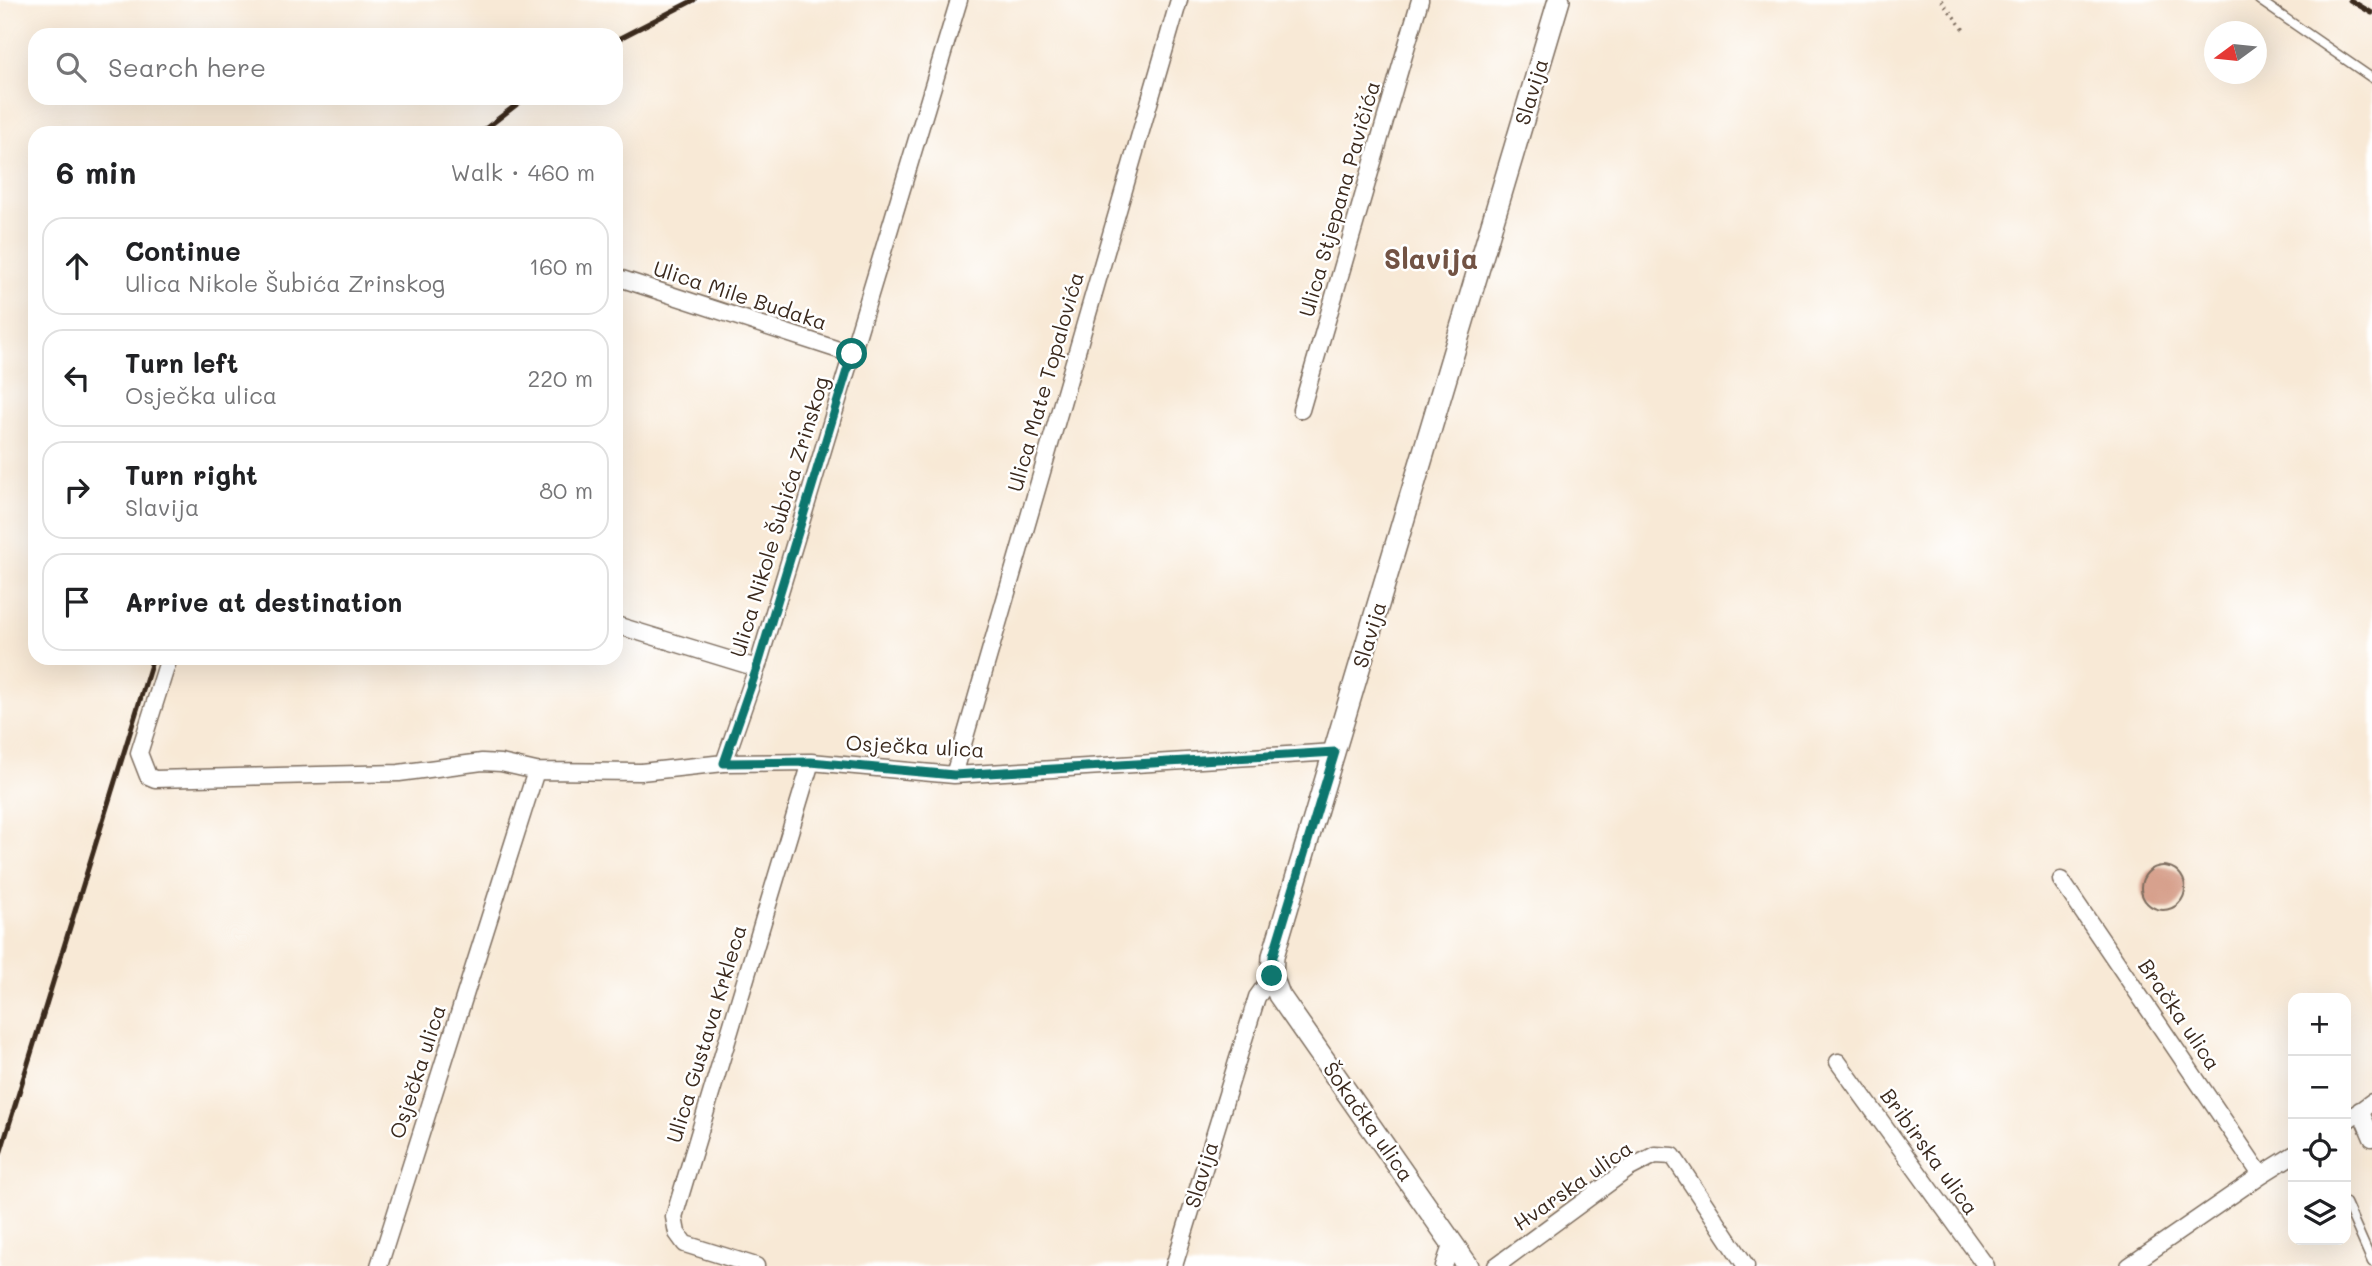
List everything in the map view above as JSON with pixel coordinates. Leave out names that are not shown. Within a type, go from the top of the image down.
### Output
[{"type":"street","name":"Ulica Nikole Šubića Zrinskog","points":[[724,763],[757,668],[959,0]]},
{"type":"street","name":"Ulica Mate Topalovića","points":[[954,775],[1179,0]]},
{"type":"street","name":"Ulica Stjepana Pavičića","points":[[1301,410],[1420,0]]},
{"type":"street","name":"Slavija","points":[[1174,1266],[1257,997],[1272,976],[1273,956],[1559,0]]},
{"type":"street","name":"Ulica Mile Budaka","points":[[623,279],[852,354]]},
{"type":"street","points":[[623,627],[757,668]]},
{"type":"street","name":"Osječka ulica","points":[[167,665],[139,752],[142,766],[148,776],[155,779],[399,774],[482,762],[536,771],[640,772],[724,763],[811,762],[954,775],[1335,752]]},
{"type":"street","name":"Ulica Gustava Krkleca","points":[[757,1266],[685,1244],[677,1233],[674,1217],[811,762]]},
{"type":"street","name":"Osječka ulica","points":[[379,1266],[536,771]]},
{"type":"street","name":"Bračka ulica","points":[[2062,880],[2262,1175]]},
{"type":"street","name":"Šokačka ulica","points":[[1272,976],[1279,995],[1468,1266]]},
{"type":"street","name":"Bribirska ulica","points":[[1838,1062],[1986,1266]]},
{"type":"street","points":[[2349,1119],[2366,1106],[2372,1138]]},
{"type":"street","name":"Hvarska ulica","points":[[1496,1266],[1628,1169],[1656,1155],[1673,1156],[1746,1266]]},
{"type":"street","points":[[2129,1266],[2288,1158]]},
{"type":"street","points":[[1444,1266],[1452,1243]]},
{"type":"lane","points":[[2259,0],[2372,78]]},
{"type":"lane","points":[[2351,1214],[2372,1262]]},
{"type":"path","points":[[1941,0],[1964,30]]},
{"type":"building","points":[[2163,866],[2172,867],[2179,872],[2184,879],[2184,897],[2179,904],[2172,909],[2163,910],[2154,909],[2147,904],[2142,897],[2141,888],[2142,879],[2147,872],[2154,867]]},
{"type":"railway","points":[[623,36],[694,0]]},
{"type":"railway","points":[[2350,0],[2372,13]]},
{"type":"railway","points":[[489,126],[516,105]]},
{"type":"railway","points":[[0,1154],[151,665]]},
{"type":"district","name":"Slavija","points":[[1431,259]]},
{"type":"route","points":[[852,354],[757,668],[724,763],[811,762],[954,775],[1335,752],[1273,956],[1272,976]]}]
